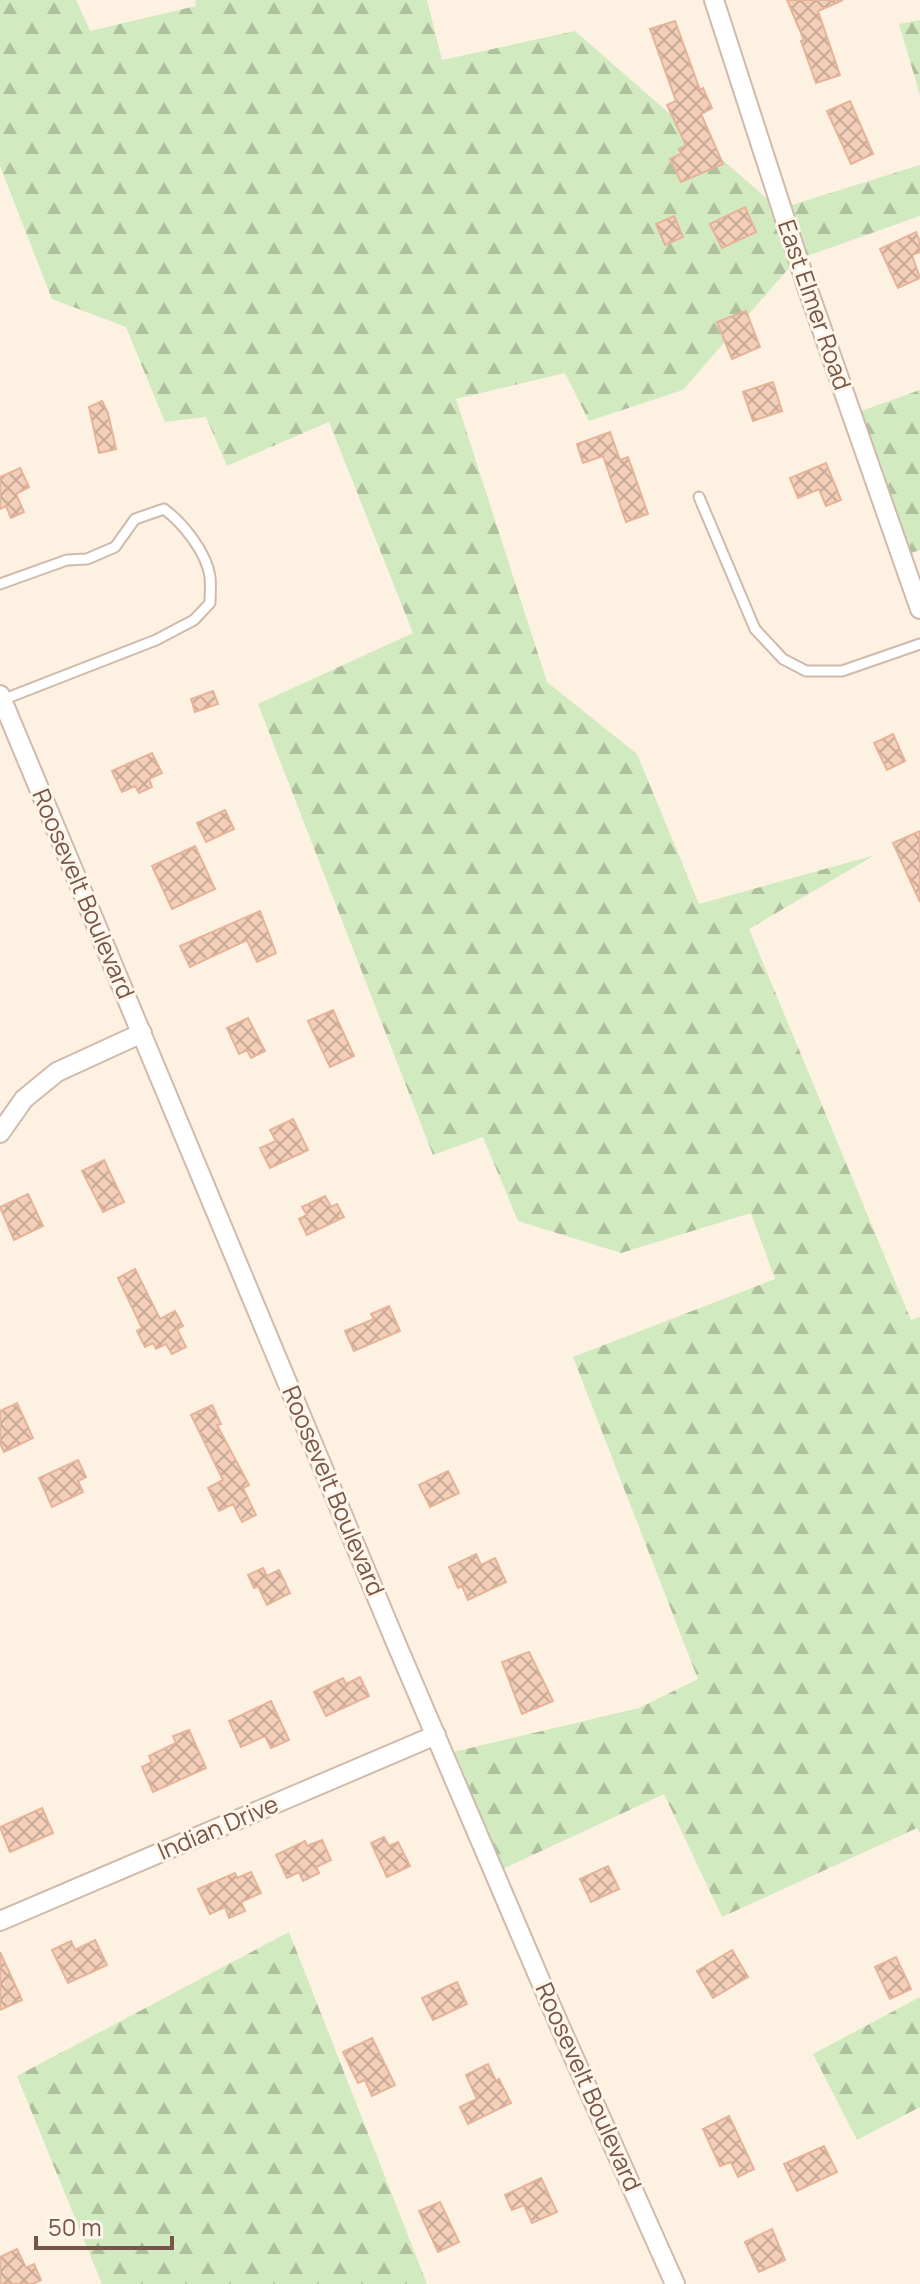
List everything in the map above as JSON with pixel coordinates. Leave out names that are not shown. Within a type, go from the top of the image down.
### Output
[{"type":"street","name":"East Elmer Road","points":[[714,0],[807,287],[920,609]]},
{"type":"street","name":"Roosevelt Boulevard","points":[[1,698],[436,1735],[558,2022],[675,2284]]},
{"type":"street","points":[[0,1133],[24,1099],[57,1072],[142,1033]]},
{"type":"street","name":"Indian Drive","points":[[0,1921],[436,1735]]},
{"type":"lane","points":[[699,497],[755,629],[783,659],[806,671],[842,671],[920,644]]},
{"type":"lane","points":[[0,584],[67,560],[87,559],[115,547],[135,519],[164,509],[179,520],[192,538],[210,575],[210,603],[194,620],[156,640],[1,698]]},
{"type":"green space","points":[[0,0],[76,0],[90,31],[196,6],[195,0],[427,0],[442,60],[575,31],[779,209],[920,165],[920,216],[796,260],[683,390],[589,421],[565,373],[456,399],[547,682],[637,754],[699,904],[875,855],[749,929],[911,1320],[920,1317],[920,1833],[917,1828],[722,1917],[664,1794],[496,1872],[445,1754],[639,1708],[698,1679],[573,1357],[775,1279],[751,1213],[621,1253],[518,1221],[483,1137],[433,1155],[258,704],[413,633],[329,422],[227,466],[206,417],[165,422],[126,327],[52,299],[0,166]]},
{"type":"green space","points":[[920,20],[920,95],[899,24]]},
{"type":"green space","points":[[920,390],[920,550],[899,557],[847,416]]},
{"type":"green space","points":[[289,1932],[427,2284],[102,2284],[17,2076]]},
{"type":"green space","points":[[920,1997],[920,2107],[857,2140],[813,2054]]},
{"type":"building","points":[[787,0],[843,0],[818,11],[840,75],[816,83],[801,41],[804,40]]},
{"type":"building","points":[[675,21],[700,90],[703,88],[712,108],[701,114],[723,164],[681,182],[670,159],[681,154],[679,149],[686,145],[667,105],[676,101],[650,29]]},
{"type":"building","points":[[850,101],[873,154],[851,164],[827,111]]},
{"type":"building","points":[[745,207],[756,232],[722,248],[710,224]]},
{"type":"building","points":[[674,216],[683,237],[665,245],[656,224]]},
{"type":"building","points":[[916,232],[920,252],[912,255],[920,278],[898,288],[880,249]]},
{"type":"building","points":[[746,311],[760,347],[732,359],[717,322]]},
{"type":"building","points":[[773,382],[782,411],[753,421],[743,392]]},
{"type":"building","points":[[102,401],[116,449],[99,453],[89,407]]},
{"type":"building","points":[[610,432],[620,460],[628,457],[648,514],[626,522],[603,456],[583,463],[577,444]]},
{"type":"building","points":[[826,463],[841,500],[826,506],[819,489],[798,498],[790,478]]},
{"type":"building","points":[[20,468],[29,487],[16,494],[24,512],[11,518],[6,506],[0,509],[0,477]]},
{"type":"building","points":[[213,691],[218,704],[195,712],[191,699]]},
{"type":"building","points":[[893,734],[905,761],[887,770],[874,743]]},
{"type":"building","points":[[152,753],[162,773],[149,779],[152,787],[139,793],[135,786],[122,792],[112,771]]},
{"type":"building","points":[[225,810],[234,829],[206,842],[197,823]]},
{"type":"building","points":[[920,831],[920,902],[893,843]]},
{"type":"building","points":[[195,846],[215,889],[172,909],[152,866]]},
{"type":"building","points":[[260,911],[276,953],[257,962],[247,940],[190,967],[180,946]]},
{"type":"building","points":[[333,1010],[354,1056],[330,1067],[308,1021]]},
{"type":"building","points":[[248,1018],[265,1051],[251,1058],[247,1050],[239,1054],[227,1028]]},
{"type":"building","points":[[293,1119],[308,1150],[270,1168],[260,1148],[276,1141],[270,1130]]},
{"type":"building","points":[[104,1160],[124,1202],[103,1212],[82,1171]]},
{"type":"building","points":[[28,1194],[43,1226],[14,1240],[0,1207]]},
{"type":"building","points":[[325,1196],[331,1207],[337,1204],[344,1217],[307,1235],[299,1219],[307,1215],[302,1207]]},
{"type":"building","points":[[135,1269],[160,1319],[175,1311],[183,1326],[177,1329],[186,1347],[172,1354],[166,1344],[156,1349],[153,1343],[145,1347],[137,1331],[142,1328],[118,1278]]},
{"type":"building","points":[[389,1306],[400,1331],[354,1351],[345,1331],[374,1319],[371,1314]]},
{"type":"building","points":[[17,1403],[33,1438],[4,1452],[0,1443],[0,1411]]},
{"type":"building","points":[[212,1405],[221,1424],[217,1425],[249,1485],[243,1488],[256,1515],[242,1522],[233,1504],[219,1511],[208,1488],[223,1480],[191,1415]]},
{"type":"building","points":[[78,1460],[86,1477],[78,1481],[83,1492],[52,1507],[39,1478]]},
{"type":"building","points":[[448,1471],[459,1493],[430,1507],[419,1485]]},
{"type":"building","points":[[476,1554],[481,1565],[495,1558],[506,1582],[468,1600],[462,1586],[458,1588],[449,1567]]},
{"type":"building","points":[[263,1568],[267,1576],[279,1570],[290,1593],[267,1605],[258,1586],[254,1588],[248,1575]]},
{"type":"building","points":[[529,1652],[553,1701],[522,1714],[502,1662]]},
{"type":"building","points":[[360,1677],[369,1696],[326,1716],[314,1692],[343,1678],[346,1684]]},
{"type":"building","points":[[271,1701],[289,1740],[271,1748],[265,1736],[241,1747],[229,1721]]},
{"type":"building","points":[[189,1730],[206,1768],[153,1792],[142,1767],[152,1762],[149,1756],[176,1743],[173,1736]]},
{"type":"building","points":[[42,1808],[53,1833],[10,1852],[0,1827]]},
{"type":"building","points":[[384,1837],[389,1846],[398,1842],[410,1866],[387,1877],[371,1843]]},
{"type":"building","points":[[322,1840],[331,1860],[316,1867],[319,1873],[303,1881],[299,1872],[287,1878],[276,1855],[305,1841],[307,1846]]},
{"type":"building","points":[[608,1866],[619,1889],[591,1902],[580,1879]]},
{"type":"building","points":[[251,1872],[261,1893],[241,1902],[245,1911],[229,1918],[225,1907],[210,1914],[198,1889],[235,1873],[237,1878]]},
{"type":"building","points":[[95,1940],[107,1965],[68,1983],[52,1950],[71,1941],[75,1950]]},
{"type":"building","points":[[732,1950],[748,1977],[713,1998],[697,1971]]},
{"type":"building","points":[[0,1952],[22,2000],[0,2010]]},
{"type":"building","points":[[896,1957],[911,1989],[890,1999],[875,1967]]},
{"type":"building","points":[[457,1982],[467,2004],[433,2020],[422,1998]]},
{"type":"building","points":[[372,2038],[395,2085],[372,2096],[365,2080],[358,2083],[343,2052]]},
{"type":"building","points":[[488,2064],[511,2103],[468,2124],[460,2107],[477,2099],[466,2075]]},
{"type":"building","points":[[729,2116],[754,2169],[738,2177],[731,2162],[720,2166],[703,2129]]},
{"type":"building","points":[[824,2146],[837,2172],[797,2191],[784,2164]]},
{"type":"building","points":[[541,2178],[557,2212],[532,2223],[524,2205],[512,2210],[505,2195]]},
{"type":"building","points":[[440,2202],[459,2242],[438,2252],[419,2211]]},
{"type":"building","points":[[772,2229],[785,2260],[759,2272],[745,2242]]},
{"type":"building","points":[[17,2249],[26,2268],[34,2264],[41,2280],[33,2284],[0,2284],[0,2257]]}]
